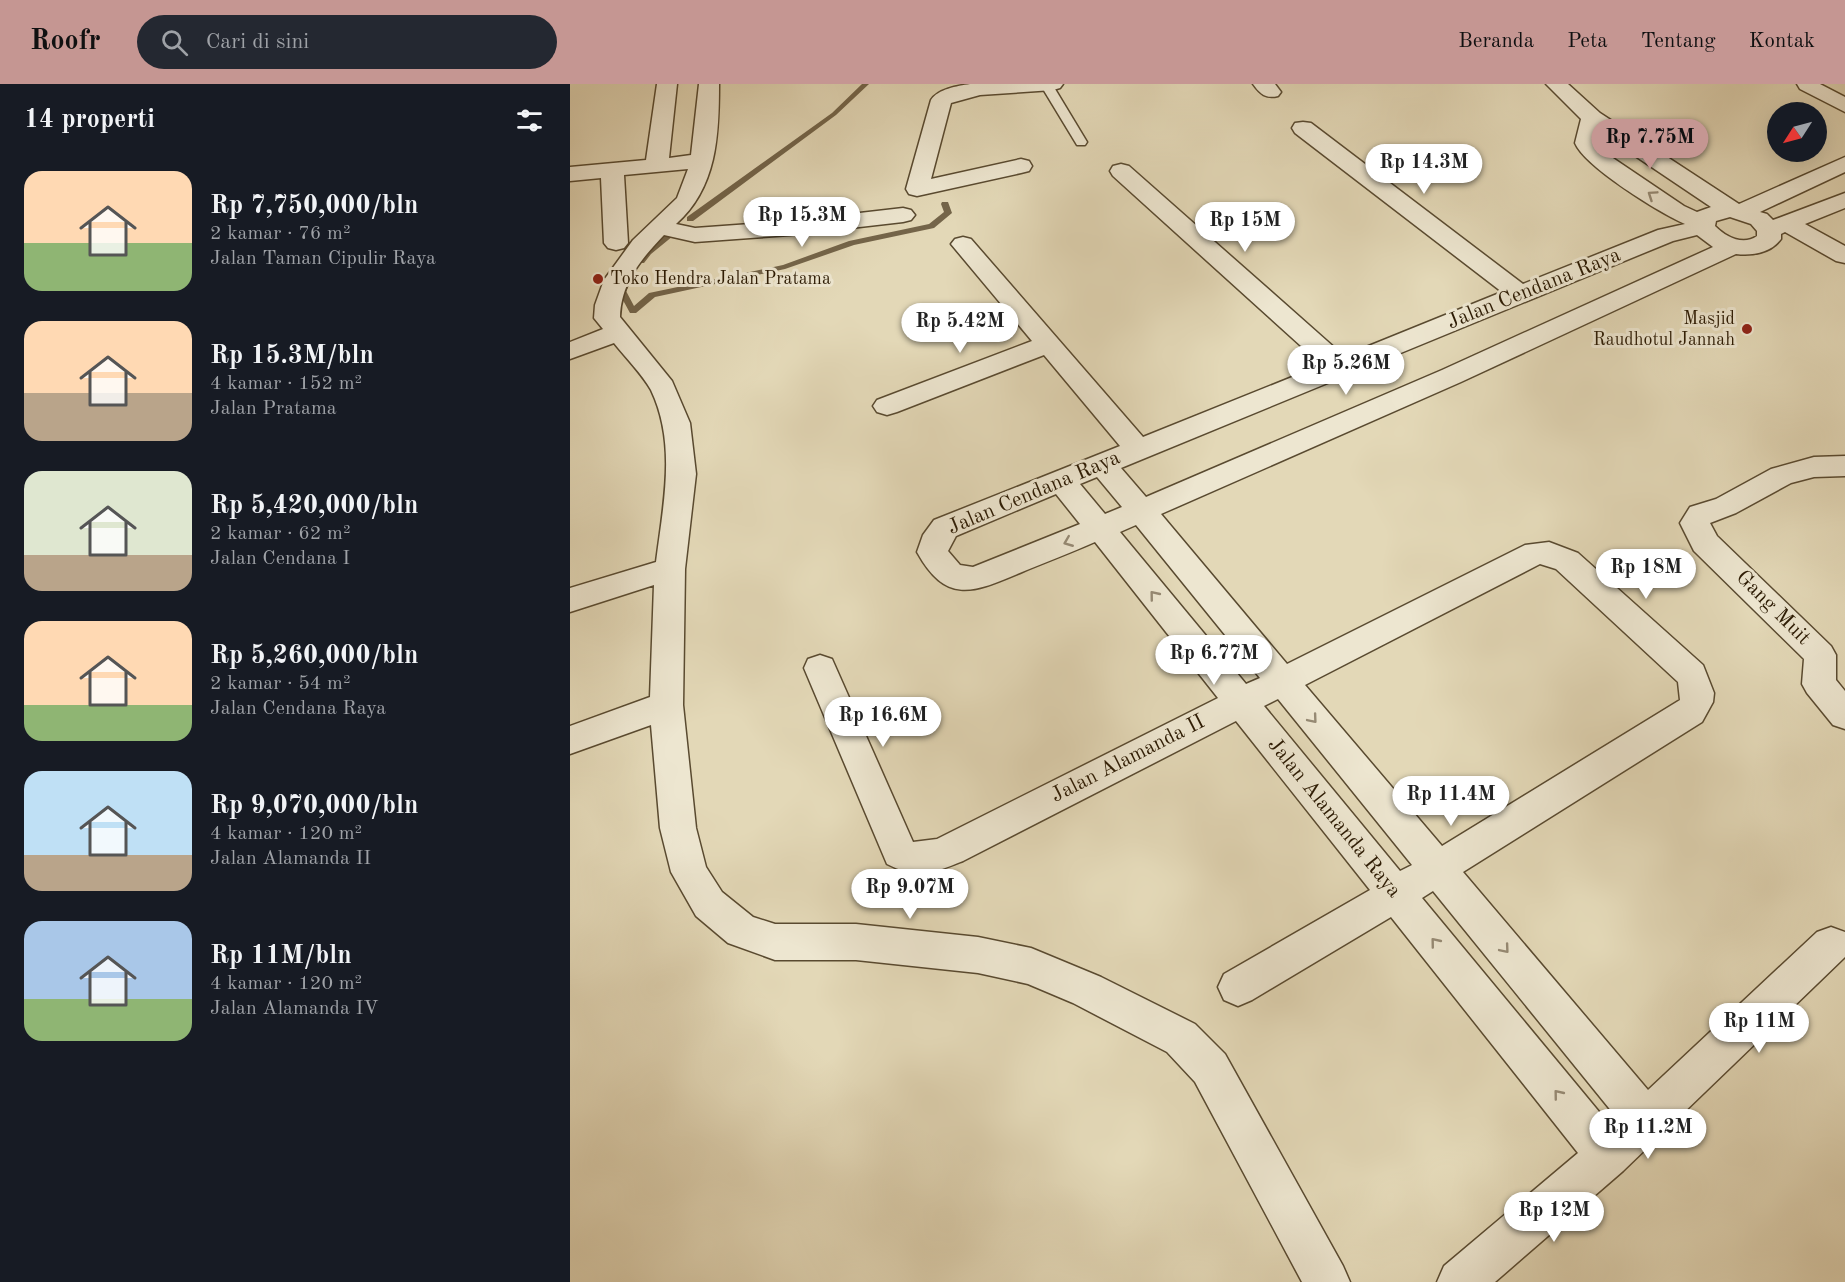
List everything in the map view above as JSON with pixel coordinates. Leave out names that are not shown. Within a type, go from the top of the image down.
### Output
[{"type":"street","points":[[657,164],[667,84]]},
{"type":"street","points":[[709,84],[701,161],[687,200],[659,227],[617,279],[606,307],[607,318],[617,333],[663,387],[676,423],[682,474],[670,569],[666,705],[678,828],[689,872],[709,904],[741,931],[775,942],[856,942],[978,955],[1031,966],[1087,990],[1181,1038],[1210,1068],[1327,1282]]},
{"type":"street","points":[[1021,166],[917,189],[941,100],[949,94],[968,89],[1053,84]]},
{"type":"street","points":[[1807,85],[1845,106]]},
{"type":"street","points":[[1560,88],[1592,118],[1736,211],[1845,256]]},
{"type":"street","points":[[1592,118],[1585,140],[1586,148],[1596,158],[1676,211],[1703,225],[1710,237],[1734,246],[1752,247],[1765,243],[1779,227],[1845,200]]},
{"type":"street","points":[[1303,128],[1520,294]]},
{"type":"street","points":[[570,174],[701,161]]},
{"type":"street","name":"Jalan Cendana Raya","points":[[1734,246],[1559,327],[1142,512],[975,579],[947,574],[932,552],[938,535],[945,528],[1666,235],[1703,225],[1705,217],[1712,213],[1736,211],[1845,164]]},
{"type":"street","points":[[612,169],[616,243]]},
{"type":"street","points":[[1121,171],[1341,367]]},
{"type":"street","points":[[659,227],[695,235],[790,228],[903,215]]},
{"type":"street","points":[[963,244],[1138,449]]},
{"type":"street","points":[[570,351],[617,333]]},
{"type":"street","points":[[887,406],[1049,344]]},
{"type":"street","points":[[1101,464],[1646,1119]]},
{"type":"street","name":"Gang Muit","points":[[1845,466],[1814,467],[1781,476],[1726,506],[1700,514],[1695,523],[1705,543],[1820,655],[1819,684],[1845,715]]},
{"type":"street","name":"Jalan Alamanda Raya","points":[[1061,480],[1608,1156]]},
{"type":"street","name":"Jalan Alamanda II","points":[[820,668],[900,853],[911,860],[928,859],[950,850],[1520,559],[1536,553],[1549,553],[1567,561],[1691,674],[1700,691],[1698,701],[1690,712],[1437,868]]},
{"type":"street","points":[[570,600],[670,569]]},
{"type":"street","points":[[570,740],[666,705]]},
{"type":"street","points":[[1238,987],[1437,868]]},
{"type":"street","points":[[1460,1282],[1608,1156],[1831,945]]},
{"type":"lane","points":[[1046,84],[1081,142]]},
{"type":"waterway","points":[[690,219],[834,114],[866,84]]},
{"type":"waterway","points":[[626,284],[622,291],[633,311],[652,295],[785,267],[852,243],[931,226],[948,213],[945,204]]},
{"type":"waterway","points":[[641,261],[648,252],[669,236]]},
{"type":"place","name":"Toko Hendra Jalan Pratama","points":[[598,279]]},
{"type":"place","name":"Masjid Raudhotul Jannah","points":[[1747,329]]}]
